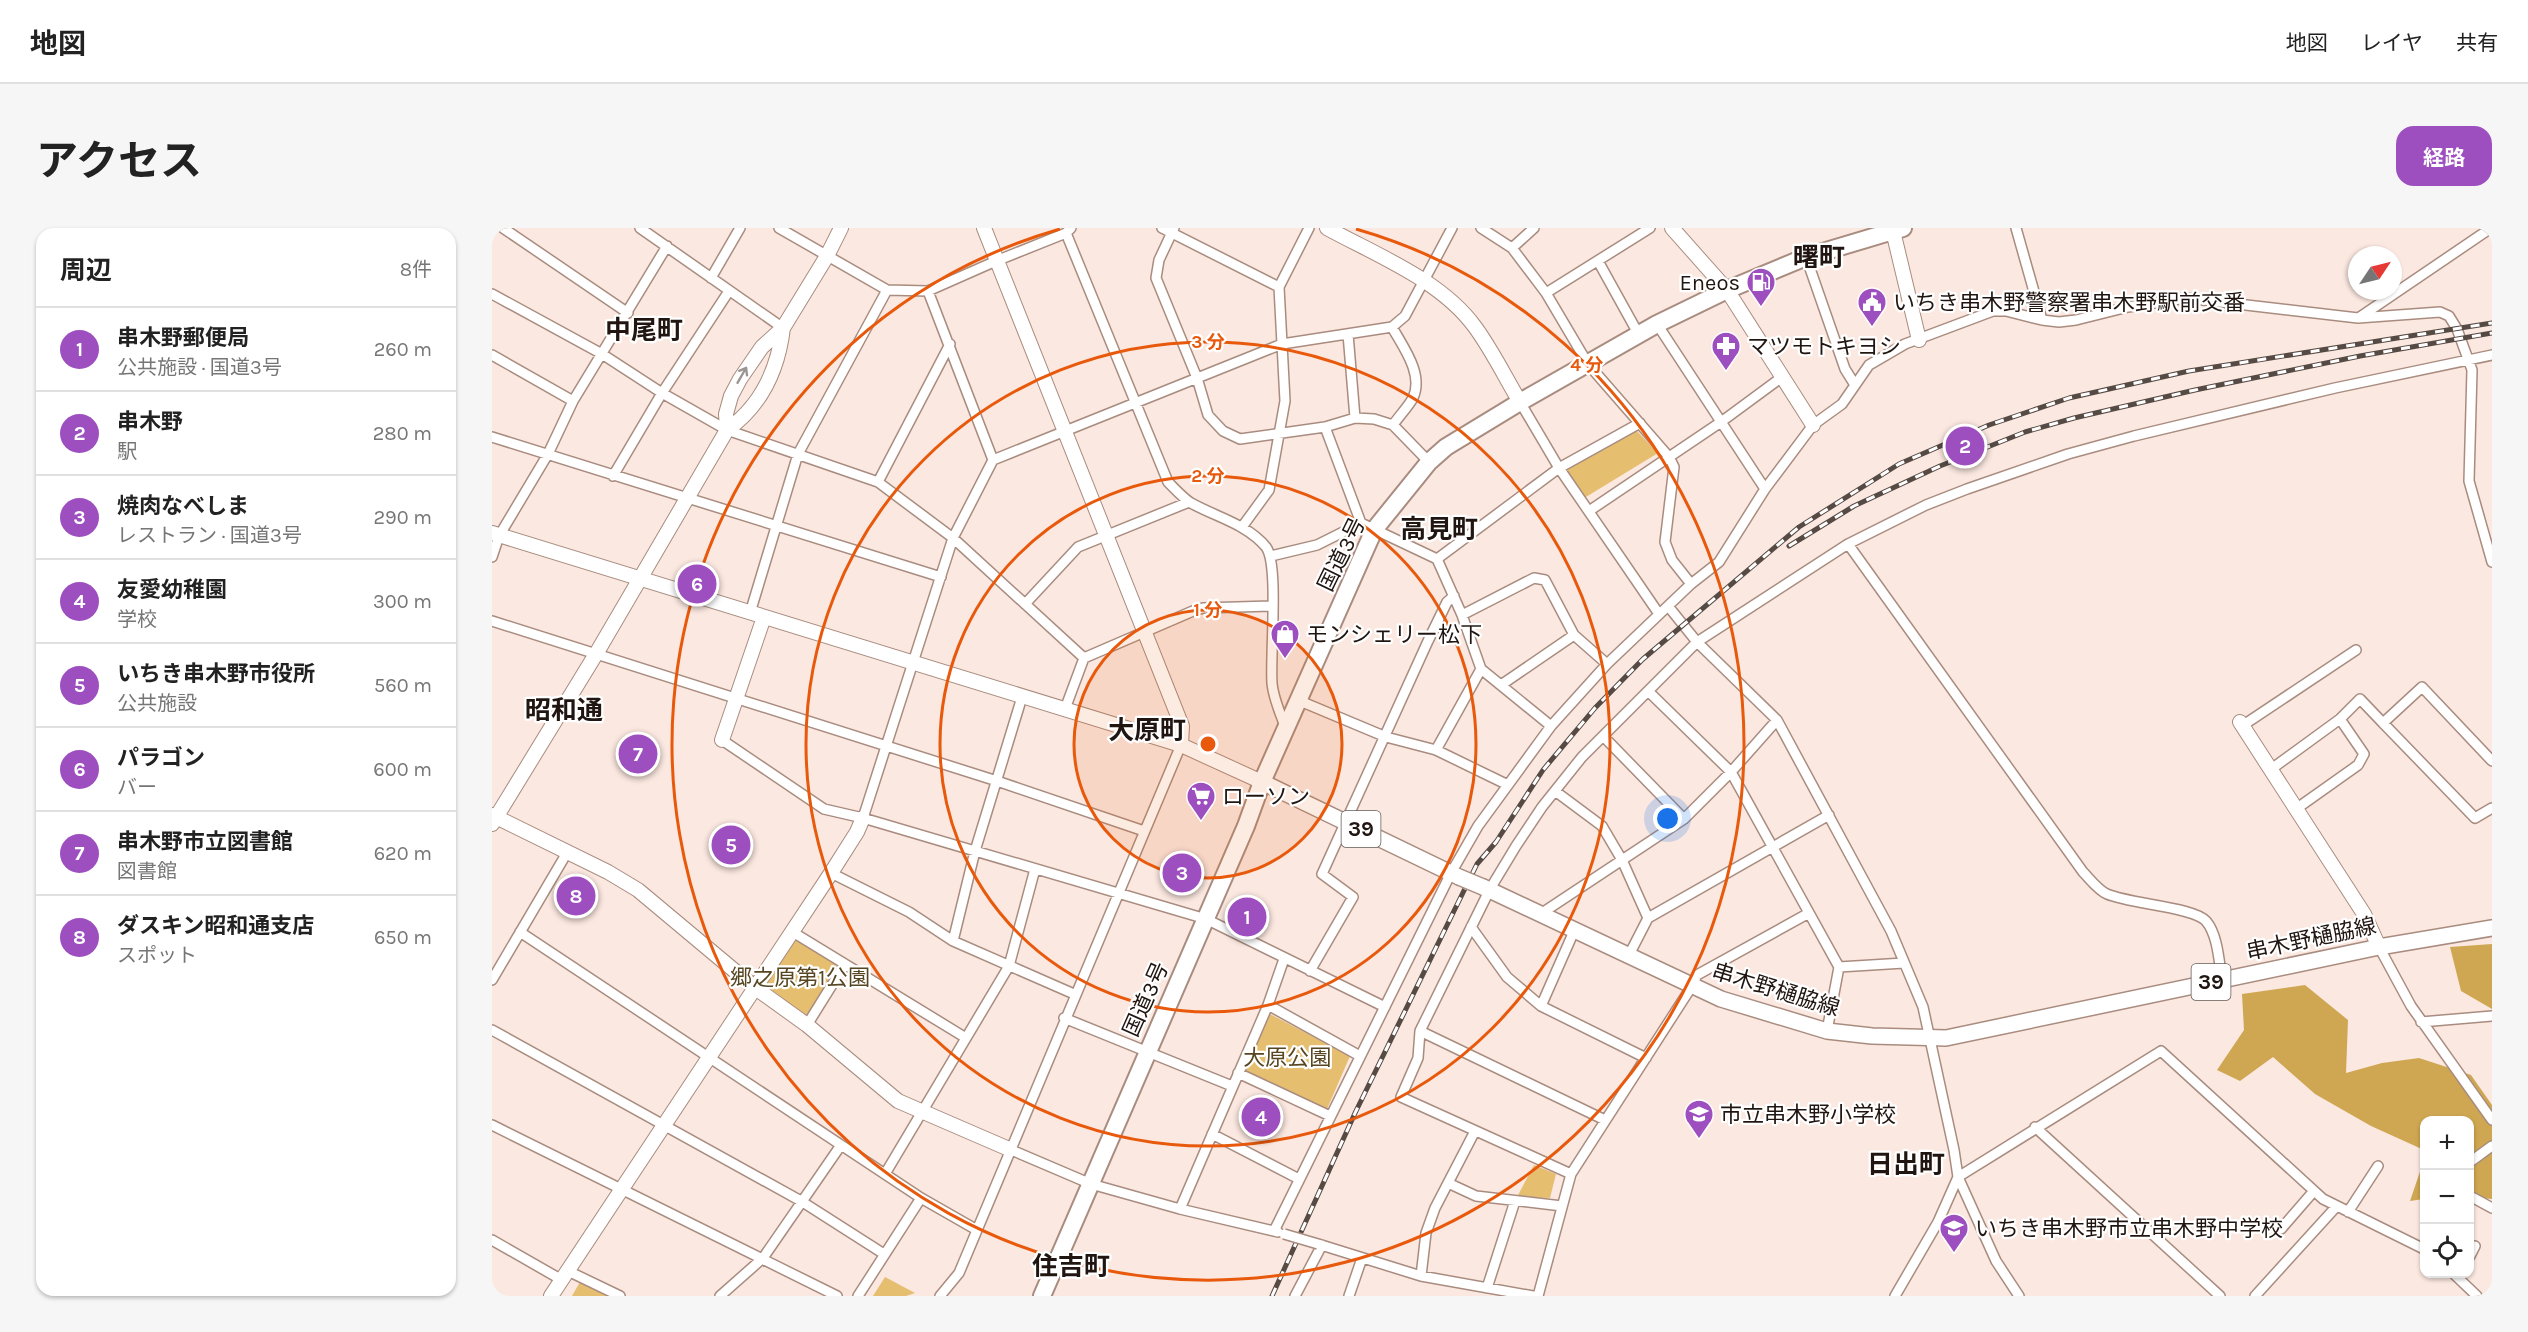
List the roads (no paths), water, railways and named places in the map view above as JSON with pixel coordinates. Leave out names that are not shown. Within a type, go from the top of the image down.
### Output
[{"type":"highway","name":"国道3号","points":[[1042,1296],[1246,826],[1262,782],[1300,701],[1368,527],[1446,447],[1639,334],[1726,290],[1806,257],[1896,229]]},
{"type":"main road","name":"串木野樋脇線","points":[[1262,782],[1692,986],[1730,1002],[1827,1031],[1946,1038],[2379,947],[2480,928],[2492,928]]},
{"type":"street","points":[[503,228],[628,314]]},
{"type":"street","points":[[640,228],[783,328]]},
{"type":"street","points":[[711,278],[740,228]]},
{"type":"street","points":[[779,228],[888,291],[928,291],[1069,231],[1168,482],[1189,502],[1242,527],[1264,546],[1271,556],[1274,576],[1271,606],[1272,685],[1286,730]]},
{"type":"street","points":[[727,430],[726,414],[731,396],[740,379],[762,347],[783,328],[827,256],[841,228]]},
{"type":"street","points":[[940,1296],[959,1273],[1074,994],[1181,744],[1182,726],[984,228]]},
{"type":"street","points":[[1162,228],[1173,231],[1279,287]]},
{"type":"street","points":[[1242,527],[1269,490],[1285,401],[1279,287],[1309,228]]},
{"type":"street","points":[[1327,228],[1424,279],[1455,305],[1475,326],[1559,468],[1659,614]]},
{"type":"street","points":[[551,1296],[857,831],[914,663],[953,538],[993,460],[1282,344],[1392,327],[1405,316],[1452,228]]},
{"type":"street","points":[[1481,228],[1512,248],[1546,293],[1588,364],[1670,457],[1674,467],[1665,542],[1672,560],[1691,584]]},
{"type":"street","points":[[1512,248],[1534,228]]},
{"type":"street","points":[[1546,293],[1650,228]]},
{"type":"street","points":[[1672,228],[1726,290],[1813,425]]},
{"type":"street","points":[[2016,228],[2042,320]]},
{"type":"street","points":[[2358,318],[2492,228]]},
{"type":"street","points":[[1896,229],[1918,340]]},
{"type":"street","points":[[1173,231],[1159,260],[1156,278],[1197,378],[1208,415],[1223,431],[1240,439],[1325,427],[1355,418],[1374,419],[1393,425],[1429,462]]},
{"type":"street","points":[[492,557],[496,534],[548,454],[573,401],[628,314],[667,246]]},
{"type":"street","points":[[1806,257],[1845,369],[1855,385]]},
{"type":"street","points":[[1598,261],[1639,334]]},
{"type":"street","points":[[613,476],[662,393],[729,291]]},
{"type":"street","points":[[750,613],[798,454],[888,291]]},
{"type":"street","points":[[928,291],[993,460]]},
{"type":"street","points":[[492,294],[602,354],[662,393],[727,430],[878,482],[953,538],[1084,658]]},
{"type":"street","points":[[1279,1233],[1299,1179],[1359,1056],[1455,875],[1478,826],[1551,726],[1607,664],[1691,584],[1719,562],[1765,489],[1813,425],[1842,404],[1869,366],[1905,344],[1993,311],[2006,311],[2042,320],[2076,320],[2128,307],[2186,298],[2358,318],[2440,312],[2449,316],[2457,329],[2472,370],[2469,481],[2492,562]]},
{"type":"street","points":[[1657,324],[1765,489]]},
{"type":"street","points":[[1392,327],[1416,375],[1414,397],[1393,425]]},
{"type":"street","points":[[783,328],[780,351],[772,377],[742,419],[727,430],[596,654],[493,819],[568,851],[638,890],[754,987],[807,1025],[898,1101],[1091,1184],[1279,1233],[1421,1276],[1533,1296]]},
{"type":"street","points":[[1348,334],[1355,418]]},
{"type":"street","points":[[878,482],[950,344]]},
{"type":"street","points":[[492,355],[573,401]]},
{"type":"street","points":[[1570,1174],[1401,1097],[1418,1058],[1420,1031],[1471,927],[1486,888],[1555,791],[1603,736],[1697,642],[1848,544],[1926,505],[2068,454],[2134,435],[2469,358],[2492,355]]},
{"type":"street","points":[[1589,511],[1721,422],[1782,377]]},
{"type":"street","points":[[1437,559],[1559,468],[1640,423]]},
{"type":"street","points":[[1325,427],[1368,527],[1437,559],[1462,615],[1481,669],[1551,726]]},
{"type":"street","points":[[492,437],[941,577]]},
{"type":"street","points":[[1025,604],[1078,547],[1189,502]]},
{"type":"street","points":[[1271,556],[1317,545],[1368,527]]},
{"type":"street","points":[[496,534],[1181,744],[1262,782]]},
{"type":"street","points":[[1848,544],[2083,872],[2105,893],[2135,903],[2194,913],[2206,921],[2213,935],[2223,980]]},
{"type":"street","points":[[1462,615],[1534,579],[1545,580],[1574,635],[1607,664]]},
{"type":"street","points":[[1310,971],[1353,897],[1322,874],[1437,621],[1447,602],[1454,596]]},
{"type":"street","points":[[1065,709],[1084,658],[1203,608],[1271,606]]},
{"type":"street","points":[[1668,606],[1697,642],[1777,720],[1890,931],[1923,1007],[1958,1178],[1996,1261],[2019,1296]]},
{"type":"street","points":[[764,617],[722,740],[824,809],[863,818],[1206,919],[1385,1007]]},
{"type":"street","points":[[492,621],[998,781],[1144,831]]},
{"type":"street","points":[[1501,685],[1574,635]]},
{"type":"street","points":[[2356,650],[2241,724],[2364,914],[2379,947],[2421,1022],[2492,1120]]},
{"type":"street","points":[[1436,750],[1481,669]]},
{"type":"street","points":[[2383,723],[2422,687],[2492,761]]},
{"type":"street","points":[[1648,691],[1731,772],[1839,967],[1827,1031]]},
{"type":"street","points":[[953,940],[975,851],[1022,697]]},
{"type":"street","points":[[2271,770],[2340,719],[2360,699],[2475,818],[2492,808]]},
{"type":"street","points":[[1300,701],[1386,737],[1436,750],[1508,785]]},
{"type":"street","points":[[2296,809],[2358,765],[2363,759],[2364,754],[2340,719]]},
{"type":"street","points":[[1542,913],[1684,819],[1731,772],[1777,720]]},
{"type":"street","points":[[1603,736],[1684,819]]},
{"type":"street","points":[[1555,791],[1602,826],[1622,860],[1648,918]]},
{"type":"street","points":[[1629,955],[1648,918],[1829,815]]},
{"type":"street","points":[[492,980],[568,851]]},
{"type":"street","points":[[885,1174],[1009,966],[1035,869]]},
{"type":"street","points":[[831,873],[909,912],[953,940],[1074,994]]},
{"type":"street","points":[[1538,1296],[1570,1174],[1697,975],[1809,913]]},
{"type":"street","points":[[1471,927],[1507,976],[1541,1006],[1646,1058]]},
{"type":"street","points":[[1541,1006],[1575,929]]},
{"type":"street","points":[[791,931],[966,1038]]},
{"type":"street","points":[[520,932],[921,1198],[977,1230]]},
{"type":"street","points":[[1180,1209],[1268,1005],[1284,958]]},
{"type":"street","points":[[1839,967],[1904,963]]},
{"type":"street","points":[[807,1025],[845,964]]},
{"type":"street","points":[[1268,1005],[1359,1056]]},
{"type":"street","points":[[2421,1022],[2492,1016]]},
{"type":"street","points":[[1064,1018],[1232,1086]]},
{"type":"street","points":[[492,1030],[801,1201],[884,1254]]},
{"type":"street","points":[[1420,1031],[1605,1120]]},
{"type":"street","points":[[1895,1296],[1929,1239],[1958,1178],[2035,1127],[2161,1051],[2313,1192],[2336,1207],[2398,1234],[2420,1247]]},
{"type":"street","points":[[1238,1073],[1330,1116]]},
{"type":"street","points":[[492,1125],[837,1296]]},
{"type":"street","points":[[2035,1127],[2220,1296]]},
{"type":"street","points":[[1421,1276],[1425,1233],[1475,1131]]},
{"type":"street","points":[[1212,1134],[1299,1179]]},
{"type":"street","points":[[720,1296],[763,1258],[841,1145]]},
{"type":"street","points":[[2474,1159],[2492,1146]]},
{"type":"street","points":[[2348,1212],[2378,1166]]},
{"type":"street","points":[[1448,1183],[1476,1196],[1562,1206]]},
{"type":"street","points":[[2281,1229],[2313,1192]]},
{"type":"street","points":[[858,1296],[921,1198]]},
{"type":"street","points":[[2474,1199],[2492,1208]]},
{"type":"street","points":[[1487,1288],[1515,1201]]},
{"type":"street","points":[[2255,1296],[2336,1207]]},
{"type":"street","points":[[492,1240],[565,1275],[620,1296]]},
{"type":"street","points":[[1294,1296],[1320,1245]]},
{"type":"street","points":[[1349,1296],[1362,1258]]},
{"type":"street","points":[[2460,1278],[2477,1296]]},
{"type":"railway","points":[[1272,1296],[1356,1111],[1477,864],[1496,842],[1543,770],[1595,708],[1643,659],[1799,527],[1899,464],[1989,425],[2069,398],[2189,371],[2492,323]]},
{"type":"railway","points":[[1789,546],[1854,506],[1940,466],[2025,432],[2074,418],[2195,390],[2360,356],[2492,333]]},
{"type":"place","name":"Eneos","points":[[1761,308]]},
{"type":"place","name":"いちき串木野警察署串木野駅前交番","points":[[1872,328]]},
{"type":"place","name":"マツモトキヨシ","points":[[1726,372]]},
{"type":"place","name":"串木野","points":[[1965,446]]},
{"type":"place","name":"パラゴン","points":[[697,584]]},
{"type":"place","name":"モンシェリー松下","points":[[1285,660]]},
{"type":"place","name":"串木野市立図書館","points":[[638,754]]},
{"type":"place","name":"ローソン","points":[[1201,822]]},
{"type":"place","name":"いちき串木野市役所","points":[[731,845]]},
{"type":"place","name":"焼肉なべしま","points":[[1182,873]]},
{"type":"place","name":"ダスキン昭和通支店","points":[[576,896]]},
{"type":"place","name":"串木野郵便局","points":[[1247,917]]},
{"type":"place","name":"友愛幼稚園","points":[[1261,1117]]},
{"type":"place","name":"市立串木野小学校","points":[[1699,1140]]},
{"type":"place","name":"いちき串木野市立串木野中学校","points":[[1954,1254]]},
{"type":"district","name":"曙町","points":[[1819,257]]},
{"type":"district","name":"中尾町","points":[[644,330]]},
{"type":"district","name":"高見町","points":[[1439,529]]},
{"type":"district","name":"昭和通","points":[[564,710]]},
{"type":"district","name":"大原町","points":[[1147,730]]},
{"type":"district","name":"日出町","points":[[1906,1164]]},
{"type":"district","name":"住吉町","points":[[1071,1266]]},
{"type":"park label","name":"郷之原第1公園","points":[[800,977]]},
{"type":"park label","name":"大原公園","points":[[1287,1057]]}]
